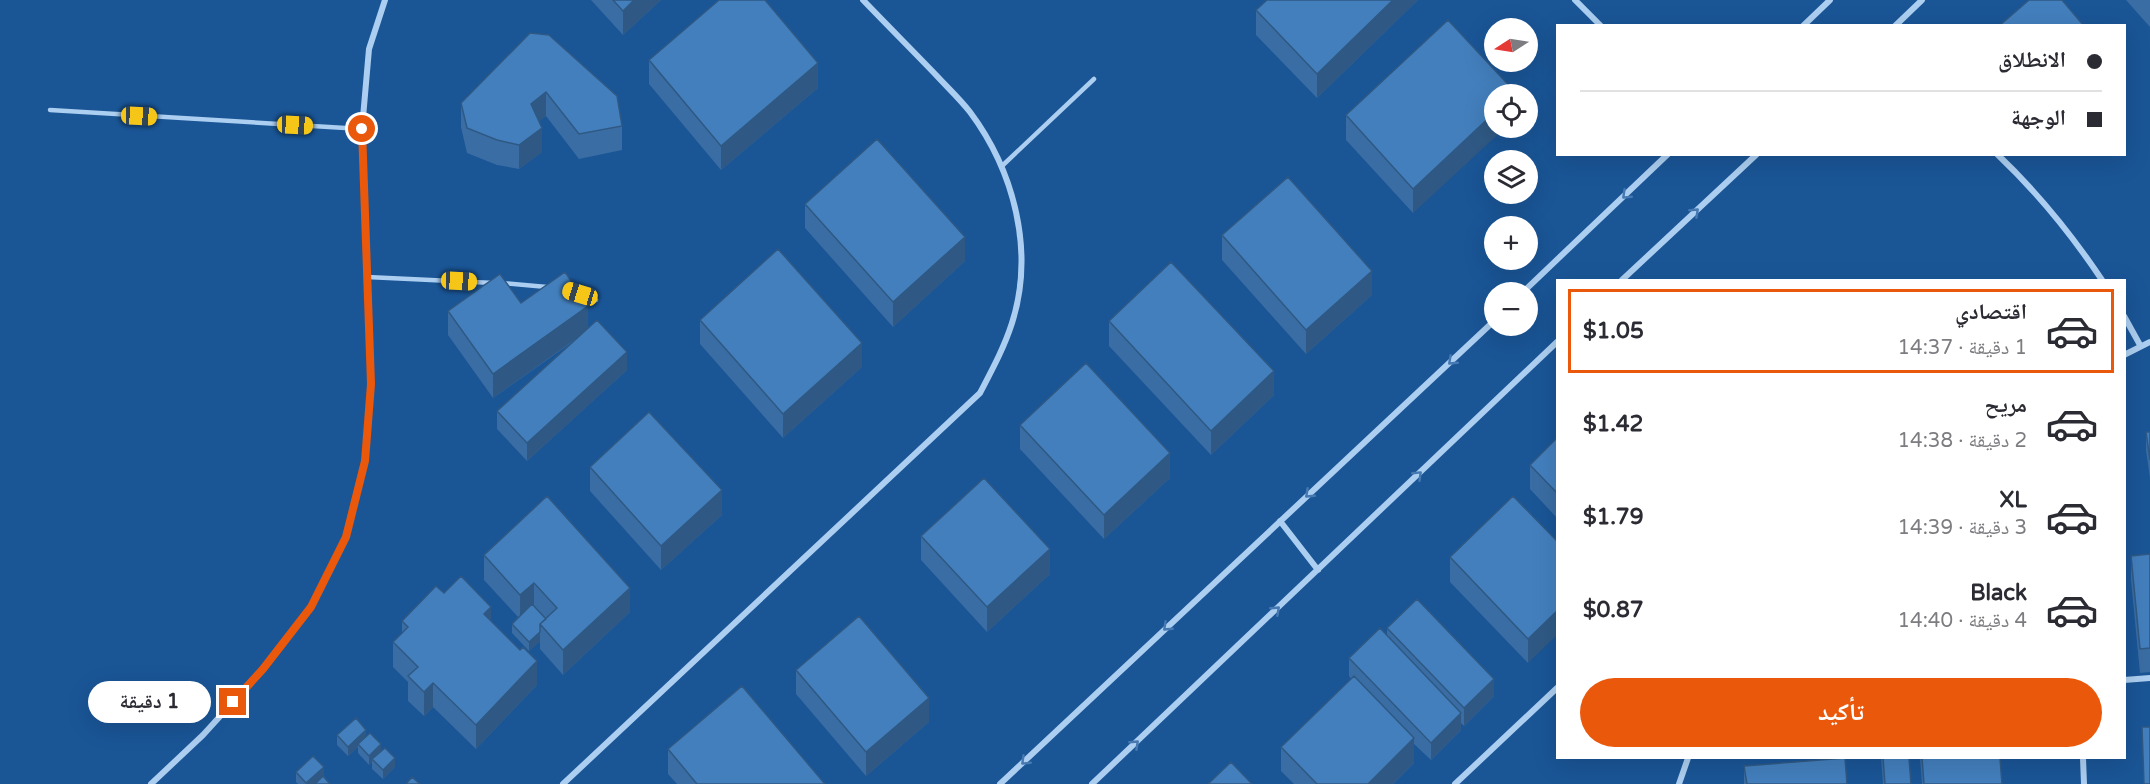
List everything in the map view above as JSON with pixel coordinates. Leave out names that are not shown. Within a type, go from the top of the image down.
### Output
[{"type":"street","points":[[151,784],[202,735],[263,669],[311,607],[346,537],[365,461],[371,384],[362,129],[369,49],[385,0]]},
{"type":"street","points":[[563,784],[980,393],[999,359],[1013,321],[1020,283],[1021,243],[1015,203],[1002,166],[987,137],[969,110],[863,0]]},
{"type":"street","points":[[1575,0],[1599,24]]},
{"type":"street","points":[[1805,24],[1830,0]]},
{"type":"street","points":[[1897,24],[1922,0]]},
{"type":"street","points":[[1534,282],[1666,156]]},
{"type":"street","points":[[1623,279],[1755,156]]},
{"type":"street","points":[[1999,156],[2049,208],[2083,251],[2101,279]]},
{"type":"street","points":[[2126,320],[2140,345]]},
{"type":"street","points":[[1000,784],[1484,330]]},
{"type":"street","points":[[2126,354],[2150,342]]},
{"type":"street","points":[[1092,784],[1556,343]]},
{"type":"street","points":[[1280,521],[1318,570]]},
{"type":"street","points":[[2126,680],[2150,678]]},
{"type":"street","points":[[1455,784],[1556,689]]},
{"type":"street","points":[[1679,784],[1688,759]]},
{"type":"street","points":[[2083,759],[2084,784]]},
{"type":"lane","points":[[1002,166],[1094,79]]},
{"type":"lane","points":[[50,110],[362,129]]},
{"type":"lane","points":[[367,277],[552,288]]},
{"type":"lane","points":[[574,293],[596,300]]},
{"type":"building","points":[[613,0],[634,0],[623,11]]},
{"type":"building","points":[[719,0],[765,0],[818,63],[721,146],[649,60]]},
{"type":"building","points":[[1267,0],[1393,0],[1317,74],[1256,10]]},
{"type":"building","points":[[2029,0],[2062,0],[2082,24],[2001,24]]},
{"type":"building","points":[[1448,20],[1484,59],[1484,72],[1496,72],[1508,84],[1484,84],[1484,122],[1413,189],[1346,115]]},
{"type":"building","points":[[530,33],[549,35],[617,96],[622,126],[579,134],[546,92],[531,104],[542,128],[519,145],[497,140],[467,128],[461,103]]},
{"type":"building","points":[[877,139],[965,237],[893,302],[805,204]]},
{"type":"building","points":[[1288,177],[1372,271],[1306,330],[1222,235]]},
{"type":"building","points":[[778,249],[862,343],[783,414],[700,320]]},
{"type":"building","points":[[1171,262],[1274,371],[1211,431],[1109,321]]},
{"type":"building","points":[[565,272],[588,306],[493,374],[448,311],[500,274],[521,303]]},
{"type":"building","points":[[597,320],[627,352],[527,443],[497,411]]},
{"type":"building","points":[[1086,363],[1170,453],[1104,515],[1020,425]]},
{"type":"building","points":[[649,412],[722,490],[661,546],[590,467]]},
{"type":"building","points":[[2146,432],[2150,432],[2150,460]]},
{"type":"building","points":[[1556,439],[1556,492],[1530,465]]},
{"type":"building","points":[[984,478],[1050,549],[987,607],[921,536]]},
{"type":"building","points":[[547,496],[630,588],[563,650],[540,624],[557,608],[534,583],[520,595],[484,555]]},
{"type":"building","points":[[1513,496],[1556,540],[1556,612],[1528,639],[1450,557]]},
{"type":"building","points":[[2150,554],[2150,648],[2140,649],[2131,556]]},
{"type":"building","points":[[461,576],[491,607],[484,614],[520,650],[523,647],[537,661],[476,725],[433,683],[424,692],[408,676],[418,667],[393,642],[408,627],[402,621],[436,586],[444,593]]},
{"type":"building","points":[[1417,599],[1494,679],[1464,708],[1387,628]]},
{"type":"building","points":[[532,604],[546,619],[540,624],[540,632],[529,642],[512,624]]},
{"type":"building","points":[[859,616],[929,698],[866,752],[796,670]]},
{"type":"building","points":[[1380,628],[1461,713],[1431,743],[1349,658]]},
{"type":"building","points":[[1354,676],[1414,738],[1368,784],[1317,784],[1281,747]]},
{"type":"building","points":[[742,686],[825,784],[697,784],[668,749]]},
{"type":"building","points":[[356,718],[366,730],[348,747],[337,735]]},
{"type":"building","points":[[2142,727],[2150,727],[2150,784],[2144,784]]},
{"type":"building","points":[[370,733],[381,744],[369,756],[358,744]]},
{"type":"building","points":[[385,748],[395,758],[383,770],[372,759]]},
{"type":"building","points":[[313,756],[324,767],[306,783],[296,772]]},
{"type":"building","points":[[1845,759],[1847,784],[1747,784],[1744,766]]},
{"type":"building","points":[[1883,759],[1909,759],[1911,784],[1885,784]]},
{"type":"building","points":[[1922,759],[2000,759],[2002,784],[1924,784]]},
{"type":"building","points":[[1231,762],[1252,784],[1208,784]]},
{"type":"building","points":[[323,776],[330,784],[315,784]]},
{"type":"building","points":[[412,777],[420,784],[406,784]]},
{"type":"route","points":[[233,702],[263,669],[311,607],[346,537],[365,461],[371,384],[362,129]]}]
